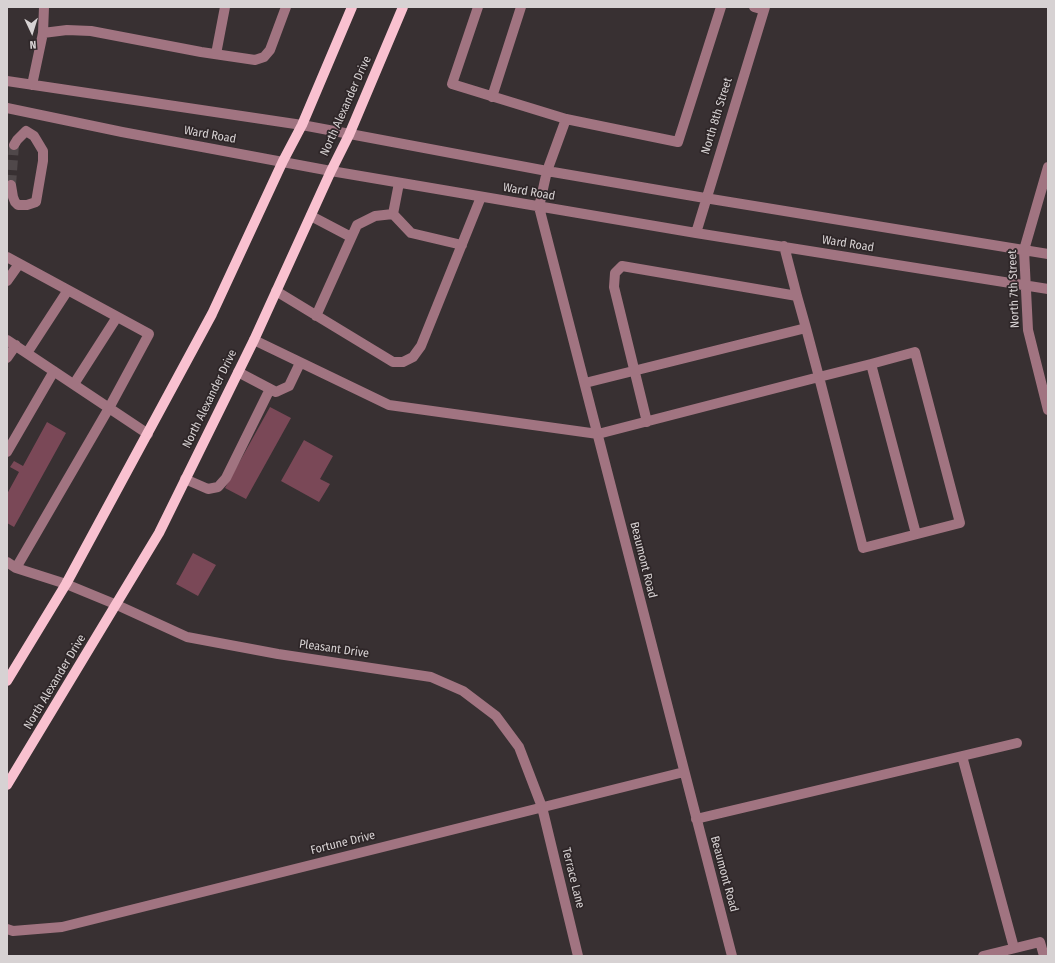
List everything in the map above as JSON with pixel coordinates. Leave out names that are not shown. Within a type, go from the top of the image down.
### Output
[{"type":"main road","points":[[7,681],[66,584],[212,314],[283,161],[302,125],[352,7]]},
{"type":"main road","name":"North Alexander Drive","points":[[7,785],[117,605],[159,533],[254,340],[349,135],[404,7]]},
{"type":"street","points":[[32,85],[43,33],[44,7]]},
{"type":"street","points":[[216,54],[225,7]]},
{"type":"street","points":[[43,33],[67,30],[91,31],[201,52],[255,60],[264,57],[270,50],[286,7]]},
{"type":"street","points":[[478,7],[452,84],[566,119],[678,142],[722,7]]},
{"type":"street","points":[[492,97],[521,7]]},
{"type":"street","name":"North 8th Street","points":[[696,233],[761,8]]},
{"type":"street","name":"Ward Road","points":[[7,81],[302,125],[547,171],[1048,254]]},
{"type":"street","name":"Ward Road","points":[[7,108],[122,132],[399,183],[696,233],[1048,289]]},
{"type":"street","points":[[14,145],[26,131],[30,113]]},
{"type":"street","name":"Beaumont Road","points":[[566,119],[547,171],[539,207],[732,956]]},
{"type":"street","points":[[11,185],[13,197],[18,205],[27,205],[36,202],[44,151],[34,136],[26,131]]},
{"type":"street","name":"North 7th Street","points":[[1048,168],[1024,250],[1028,330],[1048,410]]},
{"type":"street","points":[[393,214],[399,183]]},
{"type":"street","points":[[276,292],[393,362],[403,362],[413,357],[421,346],[481,197]]},
{"type":"street","points":[[316,316],[357,225],[375,216],[393,214]]},
{"type":"street","points":[[393,214],[411,233],[462,245]]},
{"type":"street","points":[[311,216],[351,237]]},
{"type":"street","points":[[254,340],[389,405],[598,434],[819,377],[872,364],[915,352],[960,523],[863,548],[819,377],[784,246]]},
{"type":"street","points":[[7,257],[149,334],[109,408],[16,568]]},
{"type":"street","points":[[7,281],[19,264]]},
{"type":"street","points":[[647,422],[614,287],[615,273],[622,266],[797,296]]},
{"type":"street","points":[[27,353],[68,290]]},
{"type":"street","points":[[74,384],[117,317]]},
{"type":"street","points":[[584,383],[806,328]]},
{"type":"street","points":[[7,340],[148,434]]},
{"type":"street","points":[[7,358],[16,345]]},
{"type":"street","points":[[238,372],[276,392],[289,386],[300,363]]},
{"type":"street","points":[[872,364],[916,534]]},
{"type":"street","points":[[7,452],[54,371]]},
{"type":"street","points":[[185,479],[208,489],[218,487],[226,478],[270,389]]},
{"type":"street","name":"Pleasant Drive","points":[[7,562],[16,568],[66,584],[117,605],[187,637],[278,654],[431,677],[463,691],[496,716],[519,747],[542,807]]},
{"type":"street","points":[[696,819],[1017,743]]},
{"type":"street","points":[[962,756],[1014,948]]},
{"type":"street","name":"Fortune Drive","points":[[7,929],[13,931],[62,927],[684,772]]},
{"type":"street","name":"Terrace Lane","points":[[542,807],[578,956]]},
{"type":"street","points":[[983,956],[1040,942],[1044,956]]},
{"type":"building","points":[[270,407],[291,418],[246,499],[225,488]]},
{"type":"building","points":[[47,422],[66,433],[14,527],[7,523],[7,494],[19,472],[10,467],[14,461],[23,466]]},
{"type":"building","points":[[304,440],[333,456],[320,479],[330,484],[319,502],[281,481]]},
{"type":"building","points":[[193,553],[216,565],[198,596],[176,584]]},
{"type":"tunnel","points":[[11,185],[14,145]]}]
